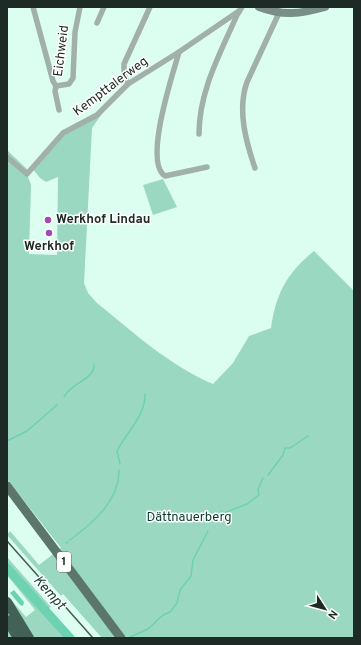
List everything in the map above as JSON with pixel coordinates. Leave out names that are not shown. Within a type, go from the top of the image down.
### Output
[{"type":"highway","points":[[7,602],[24,636]]},
{"type":"highway","points":[[7,620],[24,636]]},
{"type":"main road","name":"1","points":[[7,486],[121,638]]},
{"type":"street","name":"Eichweid","points":[[33,7],[54,84],[56,86],[59,110]]},
{"type":"street","name":"Eichweid","points":[[56,86],[69,84],[73,78],[75,32],[80,7]]},
{"type":"street","points":[[97,23],[104,7]]},
{"type":"street","points":[[128,84],[123,70],[125,58],[150,7]]},
{"type":"street","points":[[259,7],[280,13],[302,13],[325,7]]},
{"type":"street","points":[[199,134],[200,111],[204,92],[241,9]]},
{"type":"street","name":"Kempttalerweg","points":[[7,157],[27,174],[63,134],[96,115],[128,84],[179,52],[241,9]]},
{"type":"street","points":[[255,168],[245,135],[245,88],[280,13]]},
{"type":"street","points":[[179,52],[159,122],[158,160],[164,176],[207,167]]},
{"type":"green space","name":"Dättnauerberg","points":[[102,110],[101,115],[92,128],[84,283],[88,293],[97,303],[152,348],[197,377],[213,384],[233,363],[249,336],[271,328],[276,304],[284,285],[297,267],[314,251],[354,291],[354,638],[102,638],[63,594],[61,596],[7,535],[10,531],[39,565],[61,548],[7,479],[7,150],[29,171],[27,174],[31,185],[29,254],[57,255],[58,177],[46,182],[40,178],[32,168],[63,133]]},
{"type":"green space","points":[[163,179],[177,207],[153,215],[143,185]]},
{"type":"green space","points":[[7,557],[51,607],[43,612],[69,638],[7,638],[7,595],[26,617],[35,610],[7,575]]},
{"type":"shaded area","points":[[14,590],[24,602],[23,606],[20,605],[10,593]]},
{"type":"waterway","points":[[64,397],[71,389],[92,372],[94,364]]},
{"type":"waterway","points":[[120,464],[117,451],[139,417],[145,394]]},
{"type":"waterway","points":[[7,441],[27,431],[57,405]]},
{"type":"waterway","points":[[268,475],[283,455],[285,448],[290,448],[308,436]]},
{"type":"waterway","points":[[70,540],[88,526],[104,510],[115,491],[119,470]]},
{"type":"waterway","points":[[211,520],[221,512],[224,513],[247,504],[259,495],[258,489],[263,478]]},
{"type":"waterway","points":[[128,638],[148,629],[163,615],[170,612],[177,603],[180,590],[191,576],[193,560],[208,531]]},
{"type":"waterway","name":"Kempt","points":[[7,568],[70,638]]},
{"type":"railway","points":[[7,541],[93,638]]},
{"type":"place","name":"Werkhof Lindau","points":[[48,220]]},
{"type":"place","name":"Werkhof","points":[[49,233]]}]
